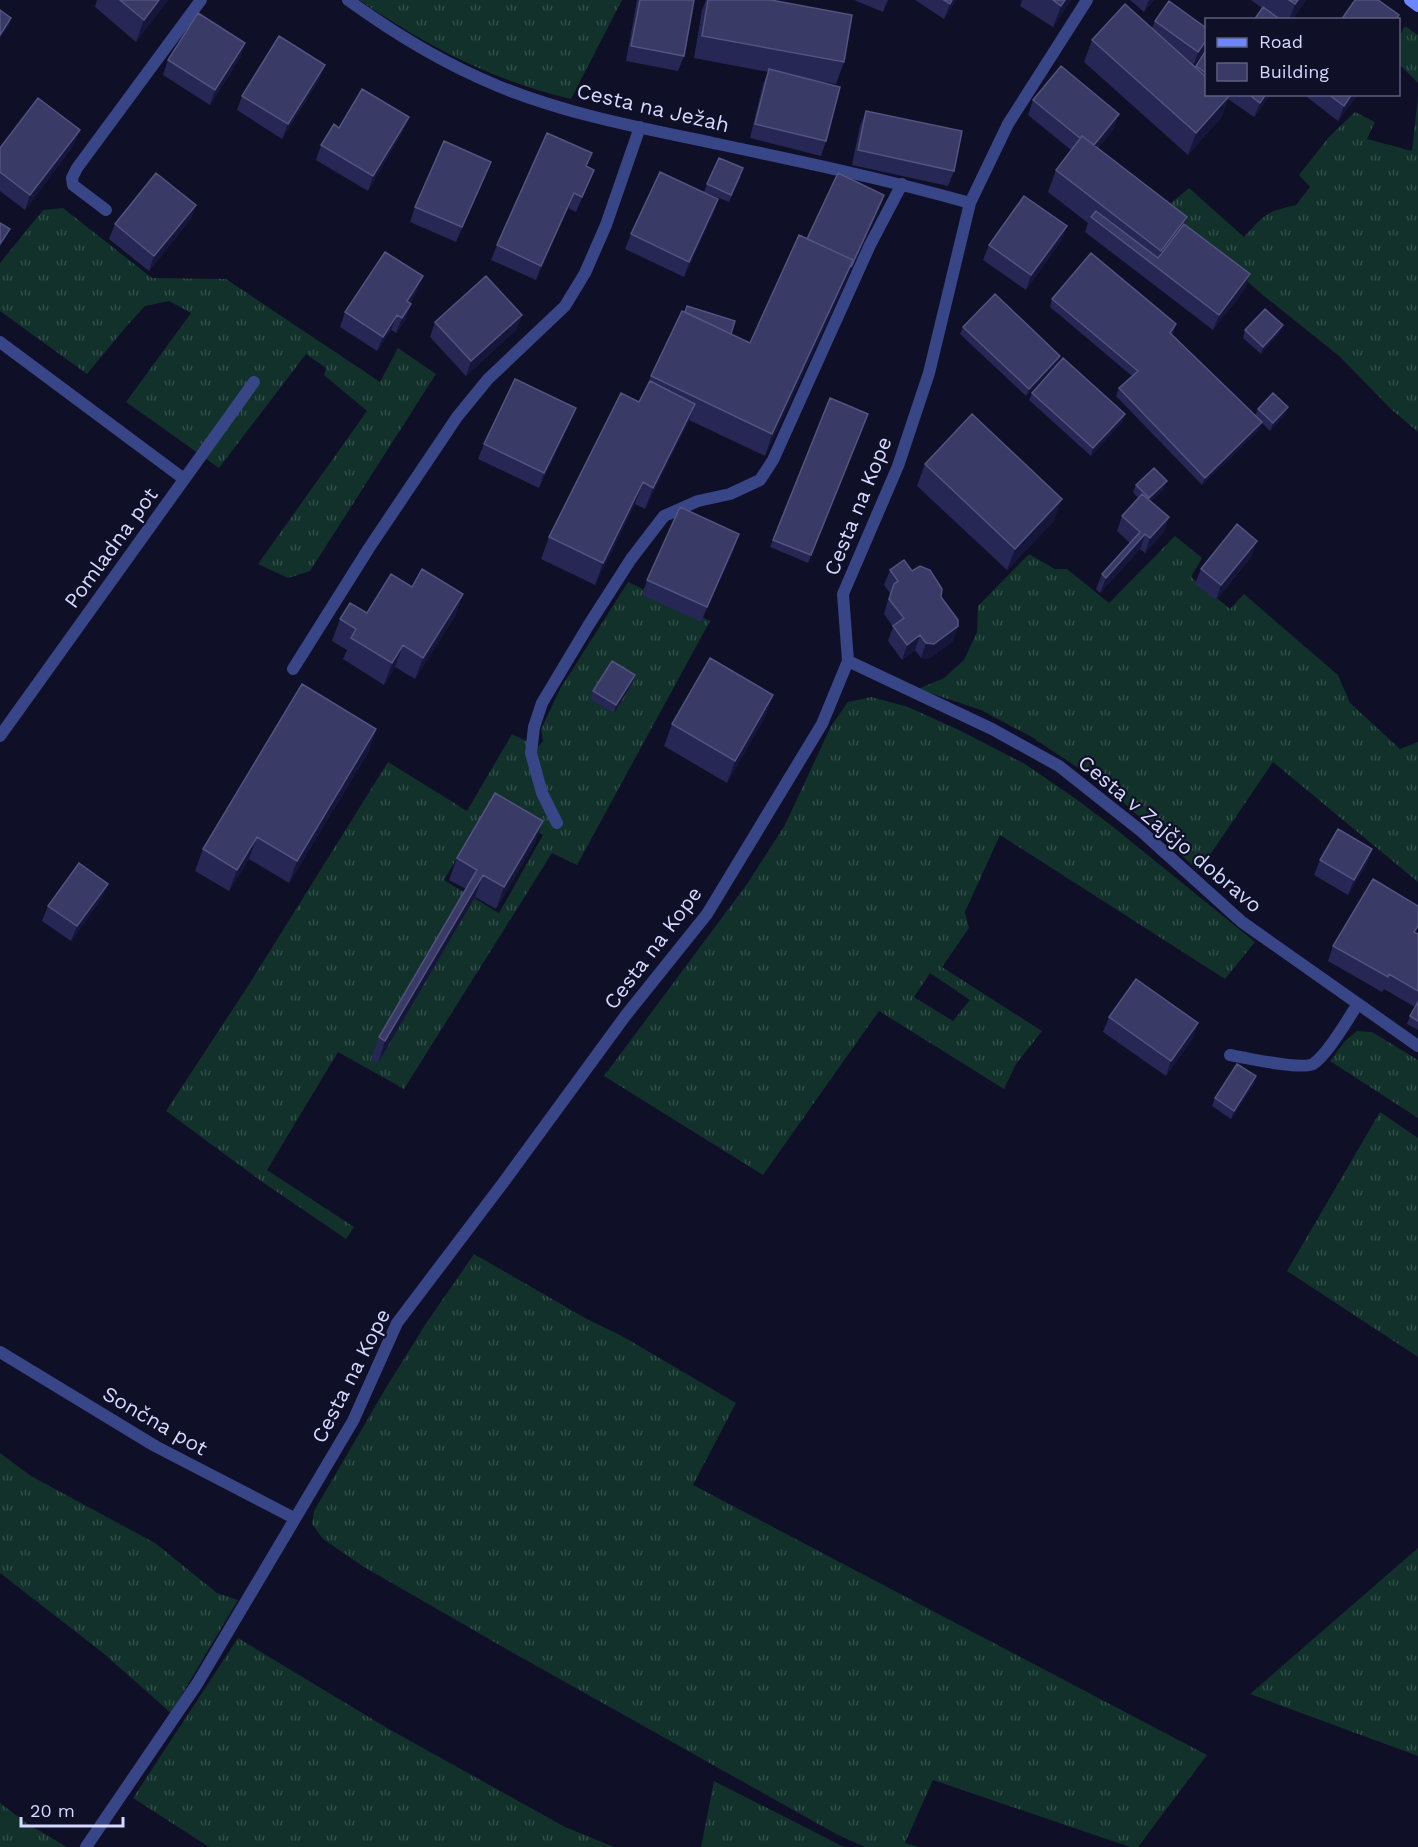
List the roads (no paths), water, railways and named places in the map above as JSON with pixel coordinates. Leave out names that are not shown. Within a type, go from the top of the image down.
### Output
[{"type":"street","points":[[106,210],[73,185],[72,178],[90,150],[201,0]]},
{"type":"street","name":"Cesta na Ježah","points":[[348,0],[422,50],[497,85],[541,102],[640,127],[902,184],[970,203]]},
{"type":"street","name":"Cesta na Kope","points":[[86,1847],[197,1684],[352,1421],[397,1323],[626,1015],[707,914],[822,724],[848,661],[843,594],[898,466],[929,373],[970,203],[1008,124],[1087,0]]},
{"type":"street","points":[[1410,0],[1418,6]]},
{"type":"street","points":[[293,669],[369,548],[457,417],[488,379],[565,306],[585,273],[606,225],[640,127]]},
{"type":"street","points":[[557,823],[542,793],[531,753],[534,727],[542,703],[588,626],[632,559],[664,516],[698,501],[730,494],[760,480],[773,460],[870,245],[902,184]]},
{"type":"street","points":[[0,342],[184,479]]},
{"type":"street","name":"Pomladna pot","points":[[0,736],[254,382]]},
{"type":"street","name":"Cesta v Zajčjo dobravo","points":[[848,661],[992,729],[1059,766],[1141,831],[1242,922],[1418,1046]]},
{"type":"street","points":[[1230,1055],[1299,1066],[1312,1065],[1324,1053],[1358,1004]]},
{"type":"street","name":"Sončna pot","points":[[0,1352],[155,1446],[294,1518]]}]
